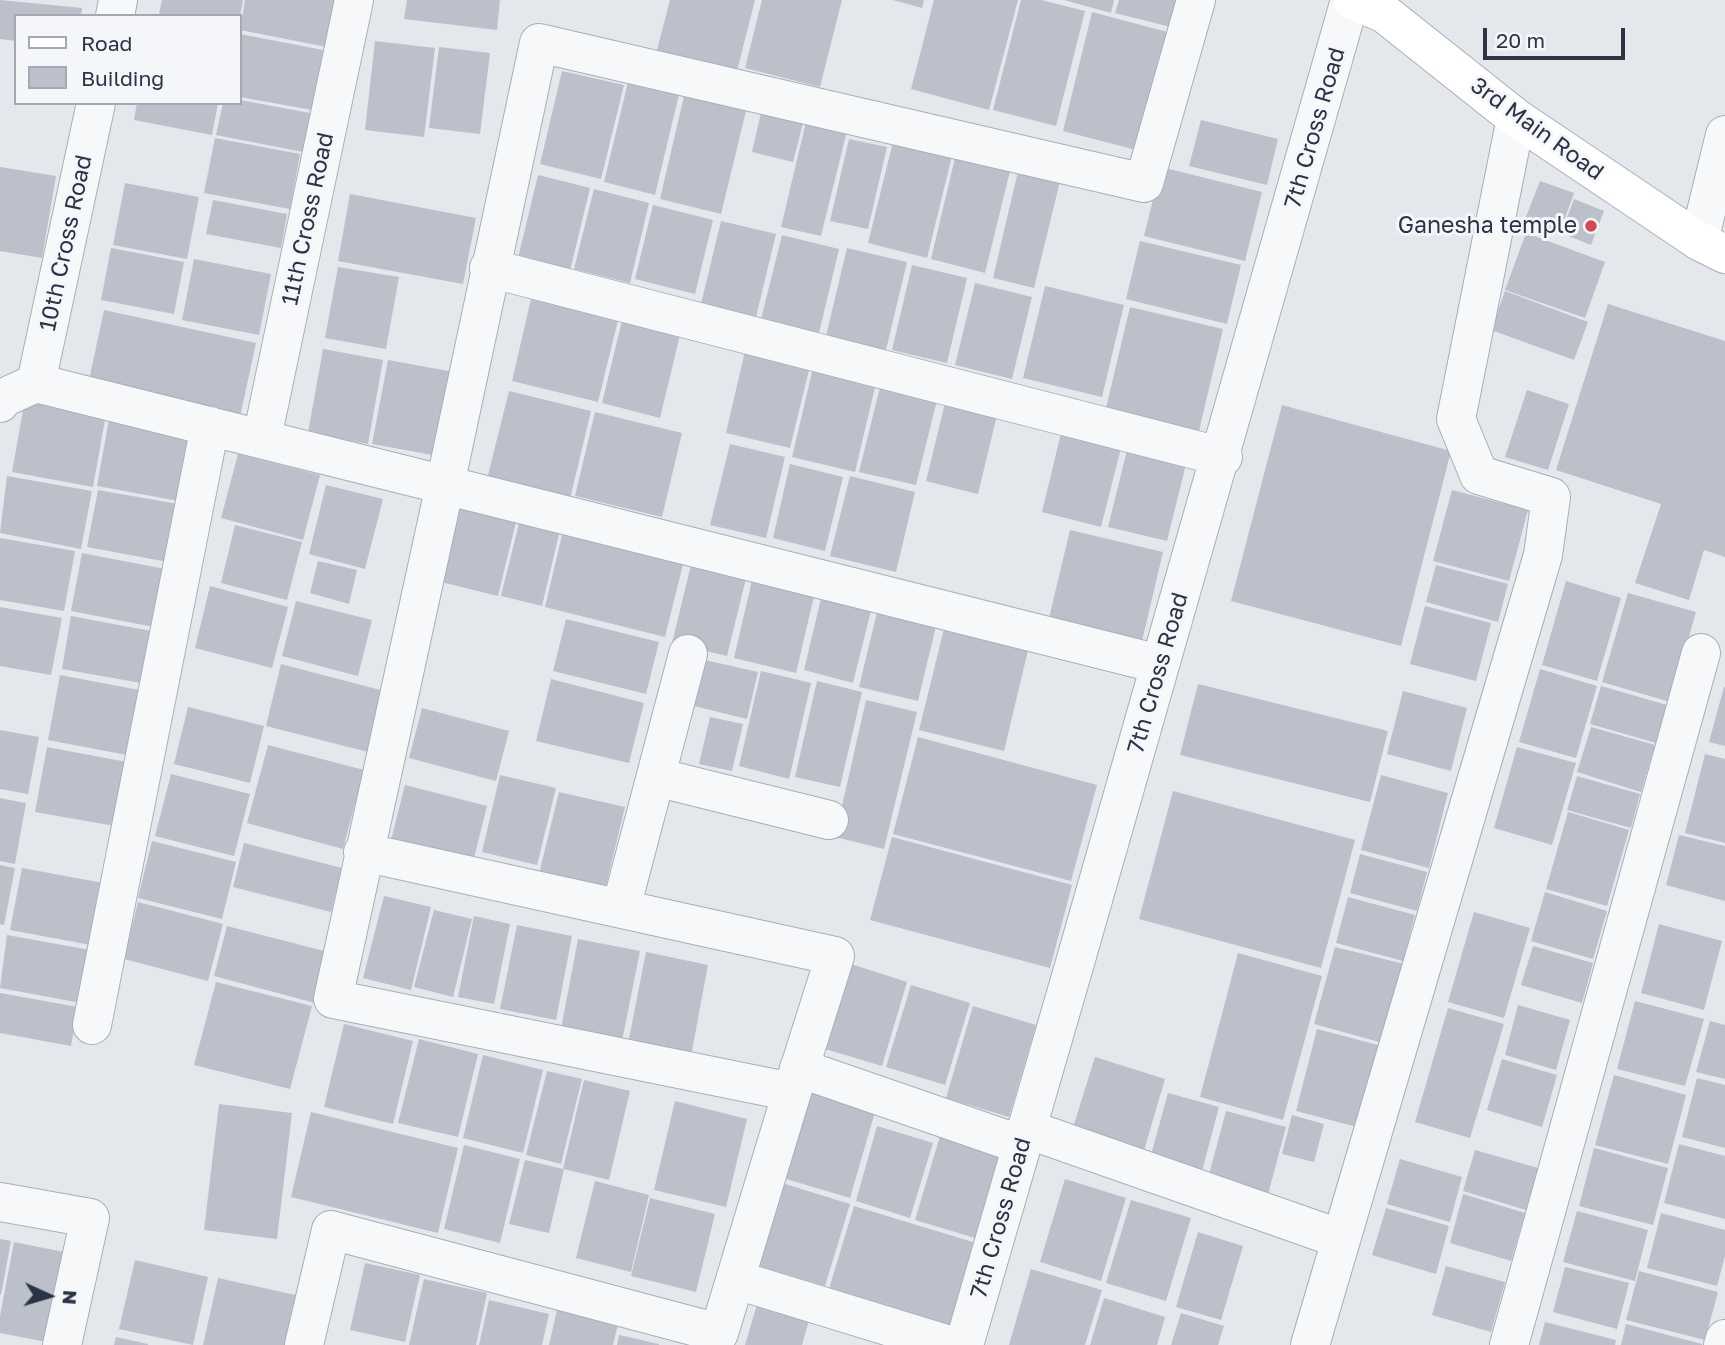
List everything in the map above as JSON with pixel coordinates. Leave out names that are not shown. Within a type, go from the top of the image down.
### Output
[{"type":"street","name":"11th Cross Road","points":[[261,438],[354,0]]},
{"type":"street","points":[[1196,0],[1144,183],[539,43],[489,268],[445,485],[363,852],[334,999],[796,1080],[1025,1137],[1341,1239]]},
{"type":"street","name":"3rd Main Road","points":[[1369,4],[1516,118],[1712,248]]},
{"type":"street","name":"7th Cross Road","points":[[964,1345],[1159,664],[1369,4]]},
{"type":"street","name":"10th Cross Road","points":[[36,383],[96,105]]},
{"type":"street","points":[[1310,1345],[1543,555],[1551,497],[1479,475],[1456,419],[1516,118]]},
{"type":"street","points":[[1712,248],[1725,135]]},
{"type":"street","points":[[489,268],[1223,457]]},
{"type":"street","points":[[0,403],[1,399],[36,383],[1159,664]]},
{"type":"street","points":[[92,1025],[209,426]]},
{"type":"street","points":[[1509,1345],[1701,653]]},
{"type":"street","points":[[621,908],[688,654]]},
{"type":"street","points":[[656,777],[829,820]]},
{"type":"street","points":[[304,1345],[331,1230],[719,1334],[835,956],[363,852]]},
{"type":"street","points":[[0,1202],[90,1218],[62,1345]]},
{"type":"street","points":[[737,1280],[948,1345]]},
{"type":"street","points":[[1723,1345],[1725,1339]]},
{"type":"building","points":[[0,0],[82,8],[81,14],[14,14],[14,41],[0,39]]},
{"type":"building","points":[[162,0],[243,0],[240,14],[159,14]]},
{"type":"building","points":[[245,0],[336,0],[327,47],[242,30]]},
{"type":"building","points":[[407,0],[500,0],[497,30],[404,19]]},
{"type":"building","points":[[670,0],[755,0],[737,71],[657,50]]},
{"type":"building","points":[[762,0],[842,0],[820,87],[745,68]]},
{"type":"building","points":[[893,0],[924,0],[922,8]]},
{"type":"building","points":[[934,0],[1018,0],[989,110],[911,89]]},
{"type":"building","points":[[1021,0],[1041,0],[1085,11],[1056,126],[993,110]]},
{"type":"building","points":[[1064,0],[1114,0],[1111,13]]},
{"type":"building","points":[[1119,0],[1182,0],[1175,28],[1115,13]]},
{"type":"building","points":[[1092,12],[1171,33],[1140,151],[1063,131]]},
{"type":"building","points":[[242,34],[323,50],[312,110],[242,97]]},
{"type":"building","points":[[375,41],[435,48],[424,137],[365,130]]},
{"type":"building","points":[[439,47],[490,53],[480,134],[429,128]]},
{"type":"building","points":[[562,71],[624,85],[601,179],[540,164]]},
{"type":"building","points":[[629,78],[680,90],[655,195],[604,182]]},
{"type":"building","points":[[684,96],[746,111],[721,214],[660,199]]},
{"type":"building","points":[[242,100],[310,113],[303,152],[216,135],[223,105],[242,105]]},
{"type":"building","points":[[137,105],[218,105],[212,135],[134,120]]},
{"type":"building","points":[[762,108],[804,119],[793,162],[752,152]]},
{"type":"building","points":[[1201,120],[1278,139],[1267,185],[1189,166]]},
{"type":"building","points":[[806,122],[847,131],[821,236],[781,227]]},
{"type":"building","points":[[215,138],[300,154],[290,209],[204,193]]},
{"type":"building","points":[[849,139],[887,147],[868,229],[830,221]]},
{"type":"building","points":[[893,142],[952,156],[927,258],[868,243]]},
{"type":"building","points":[[955,158],[1010,171],[985,273],[931,259]]},
{"type":"building","points":[[0,167],[56,176],[42,258],[0,251]]},
{"type":"building","points":[[1019,167],[1061,177],[1034,288],[993,278]]},
{"type":"building","points":[[1161,167],[1262,192],[1245,261],[1144,236]]},
{"type":"building","points":[[538,175],[590,188],[570,271],[518,258]]},
{"type":"building","points":[[1540,181],[1574,193],[1559,235],[1524,222]]},
{"type":"building","points":[[125,183],[199,197],[187,259],[113,245]]},
{"type":"building","points":[[594,189],[649,203],[630,283],[574,269]]},
{"type":"building","points":[[350,194],[476,218],[463,284],[338,261]]},
{"type":"building","points":[[1574,199],[1604,211],[1591,245],[1561,233]]},
{"type":"building","points":[[213,200],[287,214],[281,248],[206,234]]},
{"type":"building","points":[[653,205],[713,220],[695,294],[635,279]]},
{"type":"building","points":[[721,221],[776,234],[755,321],[700,308]]},
{"type":"building","points":[[1526,233],[1605,262],[1585,318],[1505,290]]},
{"type":"building","points":[[782,235],[839,249],[819,333],[761,319]]},
{"type":"building","points":[[1140,241],[1241,265],[1227,324],[1126,299]]},
{"type":"building","points":[[111,248],[184,262],[174,314],[101,300]]},
{"type":"building","points":[[847,248],[907,262],[886,350],[826,336]]},
{"type":"building","points":[[194,259],[271,274],[259,335],[182,320]]},
{"type":"building","points":[[912,265],[967,278],[947,363],[892,350]]},
{"type":"building","points":[[338,267],[399,277],[386,349],[325,338]]},
{"type":"building","points":[[975,283],[1032,297],[1012,379],[955,365]]},
{"type":"building","points":[[1045,286],[1124,305],[1102,397],[1023,378]]},
{"type":"building","points":[[1505,291],[1588,322],[1574,360],[1491,330]]},
{"type":"building","points":[[531,299],[618,320],[598,402],[512,381]]},
{"type":"building","points":[[1608,304],[1725,341],[1725,557],[1704,550],[1689,600],[1635,583],[1661,504],[1556,470]]},
{"type":"building","points":[[1130,307],[1223,329],[1199,431],[1106,408]]},
{"type":"building","points":[[104,310],[256,343],[240,417],[88,385]]},
{"type":"building","points":[[622,321],[680,335],[660,418],[602,403]]},
{"type":"building","points":[[323,349],[383,360],[368,444],[308,433]]},
{"type":"building","points":[[745,351],[810,366],[790,448],[726,433]]},
{"type":"building","points":[[388,360],[454,372],[438,456],[372,444]]},
{"type":"building","points":[[813,368],[876,383],[855,472],[792,457]]},
{"type":"building","points":[[880,387],[937,400],[916,485],[859,472]]},
{"type":"building","points":[[1527,390],[1569,404],[1548,470],[1505,457]]},
{"type":"building","points":[[509,391],[591,411],[570,499],[487,479]]},
{"type":"building","points":[[25,399],[106,414],[93,487],[12,472]]},
{"type":"building","points":[[945,403],[997,415],[978,494],[926,481]]},
{"type":"building","points":[[1282,405],[1451,451],[1401,646],[1231,601]]},
{"type":"building","points":[[595,412],[682,433],[662,517],[575,496]]},
{"type":"building","points":[[110,414],[197,430],[184,502],[97,486]]},
{"type":"building","points":[[1062,429],[1122,444],[1101,527],[1042,512]]},
{"type":"building","points":[[730,444],[785,457],[766,538],[710,525]]},
{"type":"building","points":[[1128,446],[1187,460],[1167,541],[1108,527]]},
{"type":"building","points":[[238,454],[320,475],[303,540],[221,518]]},
{"type":"building","points":[[790,464],[843,477],[825,551],[773,538]]},
{"type":"building","points":[[7,476],[92,491],[81,549],[0,533]]},
{"type":"building","points":[[850,476],[915,492],[896,572],[830,556]]},
{"type":"building","points":[[326,485],[383,499],[365,569],[309,554]]},
{"type":"building","points":[[98,490],[178,504],[168,562],[87,547]]},
{"type":"building","points":[[1452,490],[1528,510],[1509,581],[1433,561]]},
{"type":"building","points":[[452,502],[517,518],[498,596],[433,580]]},
{"type":"building","points":[[520,519],[560,530],[542,606],[501,596]]},
{"type":"building","points":[[235,525],[302,542],[287,600],[221,583]]},
{"type":"building","points":[[1070,530],[1163,552],[1142,641],[1049,618]]},
{"type":"building","points":[[563,531],[684,560],[665,637],[545,607]]},
{"type":"building","points":[[0,538],[75,551],[64,611],[0,600]]},
{"type":"building","points":[[82,553],[165,569],[154,627],[71,611]]},
{"type":"building","points":[[318,561],[357,570],[349,604],[310,593]]},
{"type":"building","points":[[692,561],[747,574],[727,656],[672,643]]},
{"type":"building","points":[[1436,565],[1508,584],[1498,622],[1426,602]]},
{"type":"building","points":[[753,576],[815,592],[796,673],[734,658]]},
{"type":"building","points":[[1566,581],[1621,598],[1597,681],[1542,665]]},
{"type":"building","points":[[210,586],[288,607],[272,668],[195,648]]},
{"type":"building","points":[[823,590],[873,602],[853,683],[804,670]]},
{"type":"building","points":[[1628,593],[1696,612],[1670,702],[1602,682]]},
{"type":"building","points":[[296,601],[372,620],[358,676],[282,656]]},
{"type":"building","points":[[1425,606],[1491,623],[1476,681],[1410,664]]},
{"type":"building","points":[[0,607],[62,618],[51,675],[0,666]]},
{"type":"building","points":[[878,608],[937,622],[918,701],[859,687]]},
{"type":"building","points":[[71,616],[151,631],[141,683],[62,669]]},
{"type":"building","points":[[566,619],[659,642],[646,694],[553,671]]},
{"type":"building","points":[[945,625],[1029,646],[1004,751],[919,730]]},
{"type":"building","points":[[705,660],[758,672],[747,719],[694,706]]},
{"type":"building","points":[[281,664],[388,692],[372,753],[266,726]]},
{"type":"building","points":[[1540,669],[1597,686],[1576,758],[1519,742]]},
{"type":"building","points":[[761,671],[811,683],[789,779],[739,766]]},
{"type":"building","points":[[60,675],[139,690],[127,755],[48,740]]},
{"type":"building","points":[[551,679],[644,703],[629,763],[536,741]]},
{"type":"building","points":[[817,681],[862,692],[840,787],[795,777]]},
{"type":"building","points":[[1198,684],[1388,731],[1370,802],[1180,755]]},
{"type":"building","points":[[1601,686],[1667,705],[1656,743],[1590,724]]},
{"type":"building","points":[[1725,687],[1725,746],[1709,742]]},
{"type":"building","points":[[1403,691],[1467,708],[1451,771],[1387,754]]},
{"type":"building","points":[[866,700],[917,712],[884,849],[835,837]]},
{"type":"building","points":[[188,707],[264,726],[250,783],[174,764]]},
{"type":"building","points":[[422,708],[509,731],[496,781],[409,758]]},
{"type":"building","points":[[710,717],[743,724],[732,771],[699,764]]},
{"type":"building","points":[[1591,727],[1655,745],[1641,792],[1577,772]]},
{"type":"building","points":[[0,730],[39,737],[28,794],[0,789]]},
{"type":"building","points":[[918,737],[1097,785],[1071,881],[893,834]]},
{"type":"building","points":[[268,745],[364,770],[343,849],[247,823]]},
{"type":"building","points":[[47,747],[127,762],[115,826],[35,812]]},
{"type":"building","points":[[1517,747],[1576,763],[1552,845],[1494,828]]},
{"type":"building","points":[[1705,754],[1725,759],[1725,843],[1685,833]]},
{"type":"building","points":[[171,774],[250,794],[234,856],[155,836]]},
{"type":"building","points":[[500,775],[556,788],[537,865],[482,852]]},
{"type":"building","points":[[1381,775],[1448,793],[1429,868],[1361,850]]},
{"type":"building","points":[[1577,776],[1640,794],[1631,828],[1567,810]]},
{"type":"building","points":[[405,785],[487,806],[473,862],[391,840]]},
{"type":"building","points":[[1173,791],[1355,840],[1321,968],[1139,919]]},
{"type":"building","points":[[559,792],[625,807],[604,894],[538,878]]},
{"type":"building","points":[[0,798],[26,803],[15,864],[0,861]]},
{"type":"building","points":[[1568,812],[1629,830],[1607,906],[1546,889]]},
{"type":"building","points":[[1679,835],[1725,846],[1725,901],[1666,885]]},
{"type":"building","points":[[892,837],[1072,885],[1050,968],[870,920]]},
{"type":"building","points":[[152,841],[236,862],[222,919],[138,898]]},
{"type":"building","points":[[244,843],[342,868],[331,912],[233,887]]},
{"type":"building","points":[[1360,854],[1427,872],[1417,911],[1350,893]]},
{"type":"building","points":[[0,865],[15,868],[4,925],[0,924]]},
{"type":"building","points":[[22,868],[103,883],[91,945],[10,930]]},
{"type":"building","points":[[1545,892],[1607,911],[1593,959],[1531,941]]},
{"type":"building","points":[[384,896],[431,907],[411,990],[363,978]]},
{"type":"building","points":[[1348,897],[1415,915],[1403,961],[1336,943]]},
{"type":"building","points":[[138,902],[223,924],[208,981],[124,959]]},
{"type":"building","points":[[434,910],[472,919],[453,997],[414,987]]},
{"type":"building","points":[[1474,912],[1530,928],[1504,1018],[1448,1002]]},
{"type":"building","points":[[474,916],[510,924],[494,1004],[458,997]]},
{"type":"building","points":[[1659,924],[1722,941],[1704,1010],[1641,993]]},
{"type":"building","points":[[517,925],[572,936],[556,1020],[500,1009]]},
{"type":"building","points":[[227,926],[328,952],[315,1003],[214,976]]},
{"type":"building","points":[[7,935],[90,950],[81,1003],[0,988]]},
{"type":"building","points":[[578,939],[640,951],[622,1041],[561,1029]]},
{"type":"building","points":[[1533,946],[1593,963],[1582,1003],[1521,985]]},
{"type":"building","points":[[1335,947],[1404,964],[1383,1043],[1314,1024]]},
{"type":"building","points":[[646,952],[708,965],[691,1056],[628,1044]]},
{"type":"building","points":[[1238,953],[1322,976],[1283,1120],[1200,1097]]},
{"type":"building","points":[[851,964],[907,982],[882,1066],[825,1049]]},
{"type":"building","points":[[216,982],[312,1006],[290,1089],[194,1065]]},
{"type":"building","points":[[911,985],[970,1003],[945,1085],[886,1067]]},
{"type":"building","points":[[0,993],[78,1007],[71,1046],[0,1033]]},
{"type":"building","points":[[1635,1001],[1704,1019],[1685,1086],[1617,1069]]},
{"type":"building","points":[[1518,1005],[1570,1020],[1556,1070],[1505,1055]]},
{"type":"building","points":[[973,1006],[1036,1025],[1009,1117],[946,1098]]},
{"type":"building","points":[[1448,1008],[1504,1024],[1470,1138],[1415,1122]]},
{"type":"building","points":[[1710,1021],[1725,1025],[1725,1079],[1696,1072]]},
{"type":"building","points":[[344,1024],[413,1041],[393,1124],[324,1107]]},
{"type":"building","points":[[1317,1029],[1378,1045],[1357,1127],[1296,1111]]},
{"type":"building","points":[[419,1039],[478,1054],[458,1137],[398,1123]]},
{"type":"building","points":[[483,1055],[543,1070],[523,1153],[463,1138]]},
{"type":"building","points":[[1095,1057],[1165,1079],[1142,1157],[1071,1134]]},
{"type":"building","points":[[1502,1059],[1557,1075],[1542,1127],[1487,1110]]},
{"type":"building","points":[[547,1071],[582,1079],[561,1164],[526,1155]]},
{"type":"building","points":[[1614,1075],[1686,1095],[1668,1164],[1595,1145]]},
{"type":"building","points":[[1697,1078],[1725,1085],[1725,1148],[1682,1137]]},
{"type":"building","points":[[584,1080],[630,1091],[609,1180],[564,1169],[549,1233],[509,1224],[525,1160],[563,1169]]},
{"type":"building","points":[[812,1092],[875,1112],[850,1198],[786,1179]]},
{"type":"building","points":[[1168,1093],[1219,1107],[1201,1175],[1149,1162]]},
{"type":"building","points":[[675,1101],[747,1119],[726,1207],[654,1190]]},
{"type":"building","points":[[219,1104],[292,1113],[277,1239],[204,1230]]},
{"type":"building","points":[[1226,1111],[1286,1127],[1266,1202],[1206,1186]]},
{"type":"building","points":[[311,1112],[458,1148],[438,1233],[291,1197]]},
{"type":"building","points":[[1292,1115],[1324,1124],[1314,1162],[1282,1154]]},
{"type":"building","points":[[877,1126],[933,1143],[910,1218],[856,1201]]},
{"type":"building","points":[[940,1136],[1000,1154],[975,1238],[915,1220]]},
{"type":"building","points":[[1679,1144],[1725,1156],[1725,1219],[1664,1203]]},
{"type":"building","points":[[464,1145],[520,1159],[500,1243],[444,1229]]},
{"type":"building","points":[[1594,1148],[1668,1168],[1653,1225],[1579,1206]]},
{"type":"building","points":[[1475,1150],[1538,1168],[1526,1210],[1463,1191]]},
{"type":"building","points":[[1400,1159],[1462,1177],[1450,1222],[1387,1204]]},
{"type":"building","points":[[1065,1179],[1126,1198],[1101,1281],[1040,1262]]},
{"type":"building","points":[[595,1181],[649,1195],[631,1272],[576,1258]]},
{"type":"building","points":[[782,1183],[850,1204],[825,1286],[757,1266]]},
{"type":"building","points":[[1463,1194],[1525,1213],[1511,1261],[1450,1243]]},
{"type":"building","points":[[650,1198],[715,1214],[696,1292],[631,1276]]},
{"type":"building","points":[[1131,1200],[1191,1218],[1166,1301],[1106,1283]]},
{"type":"building","points":[[854,1206],[976,1243],[951,1326],[829,1289]]},
{"type":"building","points":[[1386,1208],[1449,1226],[1436,1274],[1372,1255]]},
{"type":"building","points":[[1577,1211],[1648,1230],[1635,1281],[1563,1262]]},
{"type":"building","points":[[1661,1213],[1725,1230],[1725,1256],[1717,1286],[1647,1268]]},
{"type":"building","points":[[1198,1232],[1243,1246],[1221,1320],[1176,1307]]},
{"type":"building","points":[[0,1239],[11,1241],[1,1295],[0,1295]]},
{"type":"building","points":[[14,1242],[69,1253],[52,1343],[0,1333],[0,1316]]},
{"type":"building","points":[[135,1260],[208,1277],[193,1345],[119,1329]]},
{"type":"building","points":[[365,1263],[420,1275],[405,1342],[350,1330]]},
{"type":"building","points":[[1446,1266],[1505,1282],[1491,1332],[1432,1315]]},
{"type":"building","points":[[1565,1267],[1629,1283],[1617,1329],[1553,1312]]},
{"type":"building","points":[[1031,1269],[1102,1290],[1085,1345],[1009,1345]]},
{"type":"building","points":[[1639,1271],[1718,1292],[1705,1340],[1626,1320]]},
{"type":"building","points":[[218,1278],[300,1296],[289,1345],[203,1345]]},
{"type":"building","points":[[424,1279],[487,1293],[476,1345],[409,1345]]},
{"type":"building","points":[[1104,1298],[1165,1317],[1157,1345],[1090,1345]]},
{"type":"building","points":[[489,1300],[549,1314],[542,1345],[479,1345]]},
{"type":"building","points":[[758,1301],[810,1317],[802,1345],[745,1345]]},
{"type":"building","points":[[557,1310],[618,1324],[613,1345],[549,1345]]},
{"type":"building","points":[[1181,1313],[1224,1326],[1218,1345],[1171,1345]]},
{"type":"building","points":[[1545,1322],[1616,1340],[1615,1345],[1539,1345]]},
{"type":"building","points":[[1626,1324],[1702,1344],[1702,1345],[1621,1345]]},
{"type":"building","points":[[619,1335],[659,1344],[659,1345],[617,1345]]},
{"type":"building","points":[[116,1337],[148,1344],[148,1345],[114,1345]]},
{"type":"place","name":"Ganesha temple","points":[[1591,226]]}]
